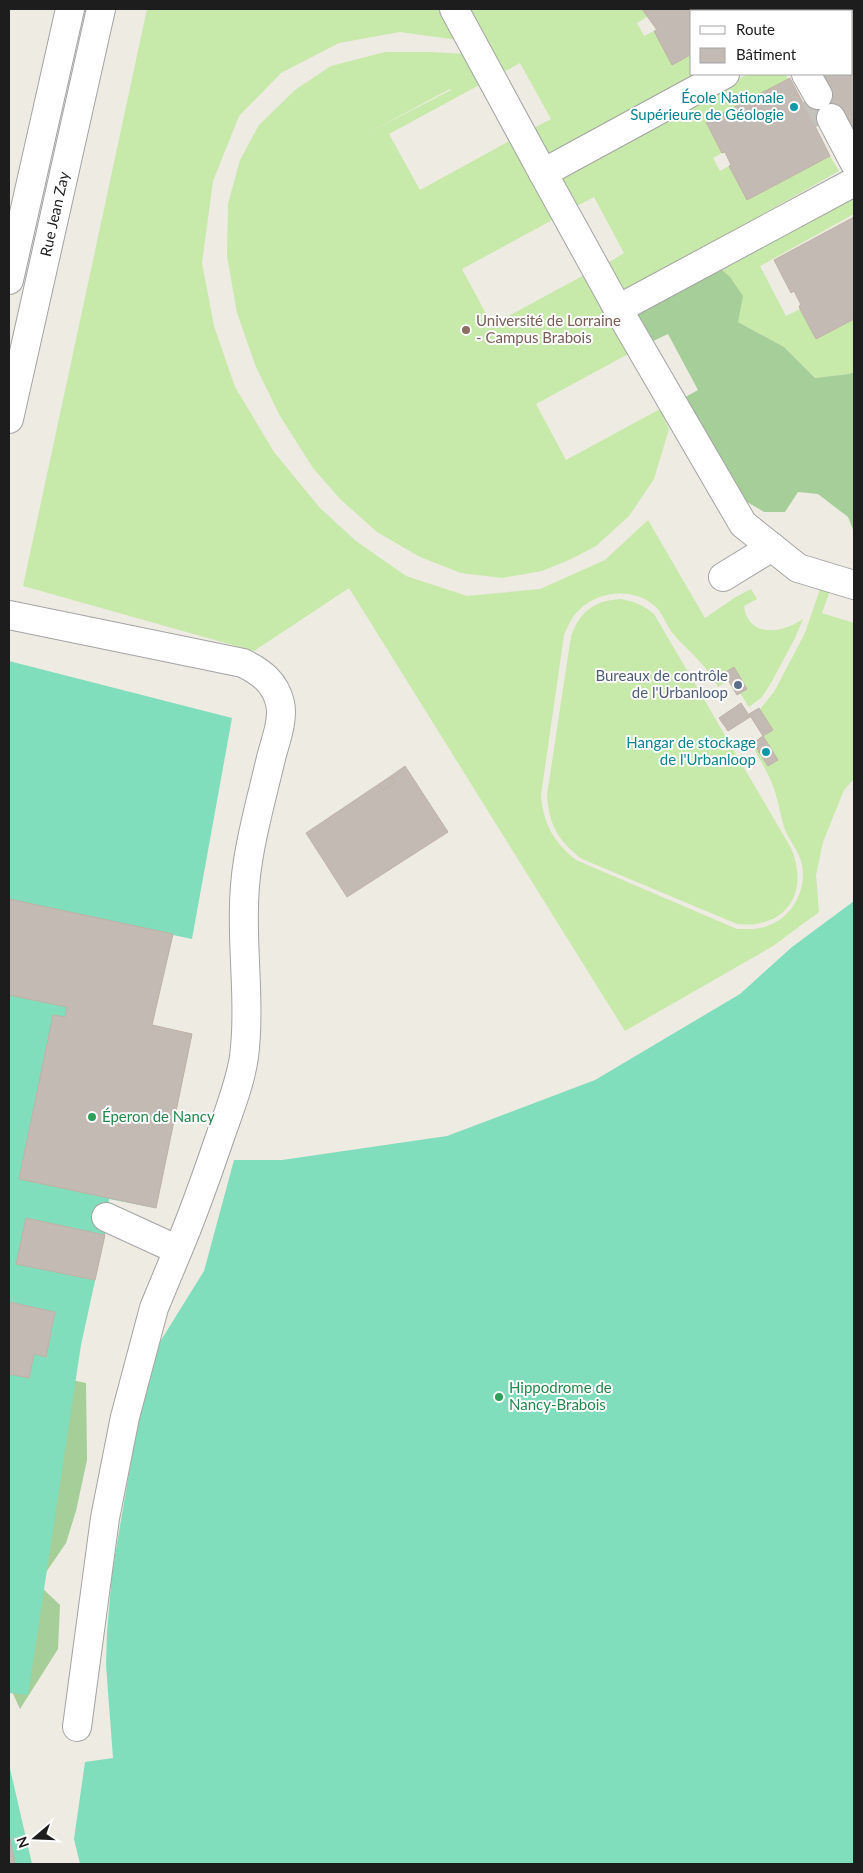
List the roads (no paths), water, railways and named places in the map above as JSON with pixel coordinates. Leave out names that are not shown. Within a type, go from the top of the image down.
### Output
[{"type":"street","name":"Rue Jean Zay","points":[[9,280],[14,209],[70,9]]},
{"type":"street","name":"Rue Jean Zay","points":[[9,419],[101,9]]},
{"type":"street","points":[[454,9],[618,309],[743,524],[798,568],[854,585]]},
{"type":"street","points":[[543,173],[723,75]]},
{"type":"street","points":[[818,96],[854,162]]},
{"type":"street","points":[[618,309],[854,182]]},
{"type":"street","points":[[14,209],[54,216]]},
{"type":"street","points":[[723,577],[772,547]]},
{"type":"street","points":[[9,615],[243,662],[266,677],[276,691],[280,705],[279,725],[252,838],[243,887],[246,1004],[244,1058],[234,1096],[192,1218],[154,1308],[125,1416],[104,1518],[77,1727]]},
{"type":"street","points":[[106,1217],[178,1250]]},
{"type":"tunnel","points":[[809,115],[824,107]]},
{"type":"place","name":"École Nationale Supérieure de Géologie","points":[[794,107]]},
{"type":"place","name":"Université de Lorraine - Campus Brabois","points":[[466,330]]},
{"type":"place","name":"Bureaux de contrôle de l'Urbanloop","points":[[738,685]]},
{"type":"place","name":"Hangar de stockage de l'Urbanloop","points":[[766,752]]},
{"type":"place","name":"Éperon de Nancy","points":[[92,1117]]},
{"type":"place","name":"Hippodrome de Nancy-Brabois","points":[[499,1397]]}]
